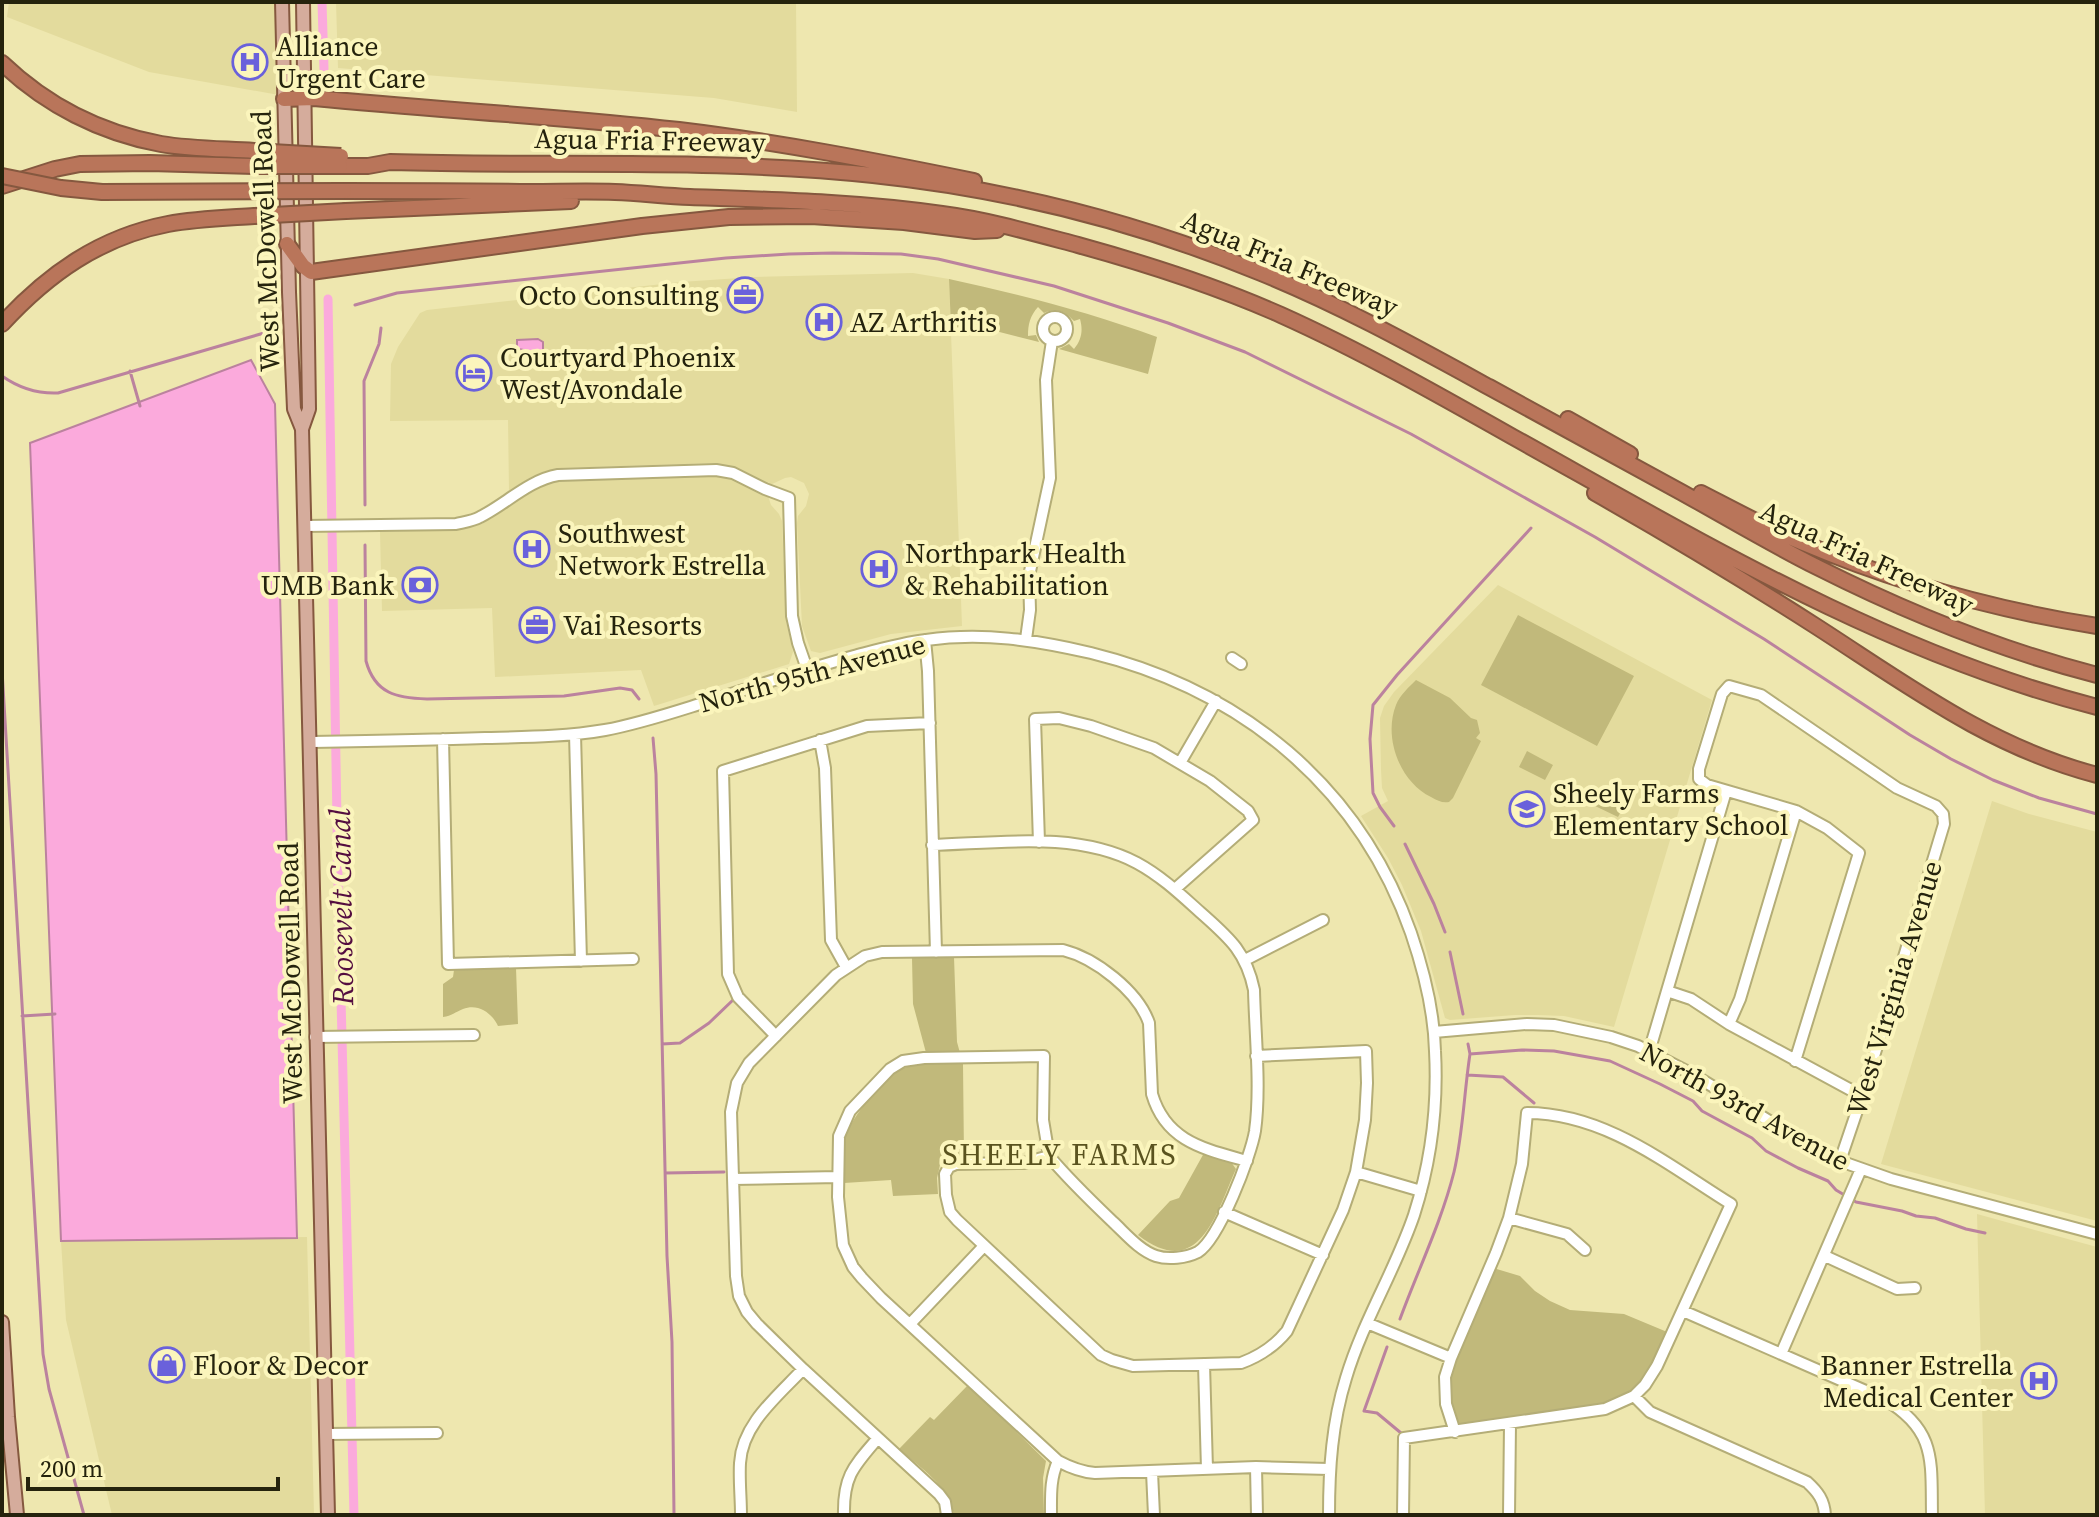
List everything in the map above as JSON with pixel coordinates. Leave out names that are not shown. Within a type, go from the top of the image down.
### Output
[{"type":"highway","points":[[2,63],[45,97],[82,119],[130,137],[254,158]]},
{"type":"highway","points":[[284,99],[494,112],[763,141],[1011,188],[1038,201]]},
{"type":"highway","points":[[2,186],[55,169],[102,163],[254,158]]},
{"type":"highway","name":"Agua Fria Freeway","points":[[254,158],[809,169],[908,179],[1038,201],[1160,236],[1310,294],[1382,328],[1790,553],[1863,590],[1965,633],[2097,675]]},
{"type":"highway","points":[[2,176],[61,188],[102,192],[613,192],[664,196]]},
{"type":"highway","points":[[2,324],[51,276],[86,254],[146,229],[200,219],[664,196]]},
{"type":"highway","name":"Agua Fria Freeway","points":[[664,196],[768,198],[946,214],[1122,257],[1201,283],[1273,311],[1394,370],[1780,583],[1868,626],[1960,664],[2097,707]]},
{"type":"highway","points":[[287,244],[303,266],[309,271],[318,272],[642,226],[729,217],[872,219],[975,231],[1013,228]]},
{"type":"highway","points":[[1467,375],[1503,384],[1696,490],[1815,548],[1964,597],[2097,626]]},
{"type":"highway","points":[[1551,458],[1572,479],[1739,578],[1973,726],[2019,749],[2097,775]]},
{"type":"main road","name":"West McDowell Road","points":[[282,2],[294,409],[302,429]]},
{"type":"main road","name":"West McDowell Road","points":[[303,2],[309,409],[302,429],[328,1515]]},
{"type":"main road","points":[[2,1322],[17,1515]]},
{"type":"street","points":[[1026,639],[1030,610],[1029,576],[1050,478],[1046,380],[1052,341]]},
{"type":"street","points":[[304,526],[456,524],[482,517],[543,479],[558,475],[727,471],[789,498],[792,616],[807,669]]},
{"type":"street","name":"North 95th Avenue","points":[[309,742],[575,734],[668,714],[885,647],[962,636],[998,636],[1090,653],[1178,682],[1246,719],[1291,753],[1338,801],[1392,886],[1419,954],[1434,1032],[1434,1125],[1421,1191],[1410,1226],[1353,1355],[1338,1408],[1329,1469],[1329,1515]]},
{"type":"street","points":[[925,640],[936,952]]},
{"type":"street","name":"West Virginia Avenue","points":[[1726,791],[1699,779],[1699,769],[1722,694],[1729,686],[1761,695],[1897,788],[1936,806],[1943,814],[1944,824],[1840,1161]]},
{"type":"street","points":[[1180,763],[1216,701]]},
{"type":"street","points":[[1039,842],[1035,719],[1059,718],[1091,726],[1154,748],[1180,763],[1210,781],[1248,811],[1253,820],[1175,889]]},
{"type":"street","points":[[776,1036],[738,997],[728,974],[723,771],[867,726],[930,723]]},
{"type":"street","points":[[575,734],[581,961]]},
{"type":"street","points":[[443,739],[448,964],[633,959]]},
{"type":"street","points":[[820,740],[825,768],[831,940],[846,967]]},
{"type":"street","points":[[1649,1052],[1726,791],[1796,811],[1827,828],[1859,853],[1795,1061]]},
{"type":"street","points":[[1729,1024],[1740,999],[1796,811]]},
{"type":"street","points":[[932,845],[1039,842],[1091,846],[1136,863],[1175,889],[1238,948],[1245,960],[1254,990],[1257,1115],[1254,1135],[1247,1161],[1209,1242],[1199,1251],[1179,1258],[1157,1257],[1133,1241],[1074,1186],[1049,1156],[1043,1120],[1044,1056],[903,1061],[881,1077],[850,1111],[839,1136],[839,1221],[843,1245],[853,1267],[910,1324],[1058,1461],[1070,1468],[1084,1472],[1256,1467],[1329,1469]]},
{"type":"street","points":[[1245,960],[1323,920]]},
{"type":"street","points":[[947,1515],[945,1502],[939,1494],[803,1369],[747,1312],[739,1296],[731,1112],[733,1096],[743,1073],[836,975],[873,953],[1054,949],[1096,963],[1134,997],[1146,1013],[1152,1094],[1162,1117],[1182,1138],[1197,1146],[1247,1161]]},
{"type":"street","points":[[1667,991],[1691,999],[1729,1024],[1862,1096]]},
{"type":"street","name":"North 93rd Avenue","points":[[1434,1032],[1499,1025],[1554,1025],[1611,1037],[1694,1075],[1840,1161],[1891,1179],[2097,1234]]},
{"type":"street","points":[[315,1037],[474,1035]]},
{"type":"street","points":[[1049,1156],[1024,1163],[956,1164],[949,1167],[945,1174],[950,1212],[1090,1346],[1112,1360],[1133,1366],[1241,1363],[1253,1359],[1276,1344],[1293,1320],[1343,1210],[1356,1172],[1365,1120],[1367,1083],[1356,1039]]},
{"type":"street","points":[[1256,1056],[1361,1052]]},
{"type":"street","points":[[1403,1515],[1404,1438],[1455,1432],[1605,1409],[1634,1396],[1653,1375],[1731,1204],[1609,1130],[1552,1113],[1527,1113],[1522,1164],[1509,1218],[1451,1358],[1444,1383],[1444,1394],[1455,1432]]},
{"type":"street","points":[[1781,1354],[1861,1169]]},
{"type":"street","points":[[1356,1172],[1421,1191]]},
{"type":"street","points":[[733,1179],[838,1177]]},
{"type":"street","points":[[1224,1212],[1323,1255]]},
{"type":"street","points":[[1509,1218],[1567,1234],[1585,1250]]},
{"type":"street","points":[[910,1324],[984,1246]]},
{"type":"street","points":[[1825,1256],[1897,1289],[1915,1288]]},
{"type":"street","points":[[1683,1311],[1884,1399],[1907,1415],[1925,1439],[1930,1458],[1932,1515]]},
{"type":"street","points":[[1367,1323],[1451,1358]]},
{"type":"street","points":[[1204,1364],[1207,1469]]},
{"type":"street","points":[[741,1515],[739,1462],[743,1445],[756,1419],[803,1369]]},
{"type":"street","points":[[1634,1396],[1650,1412],[1807,1482],[1823,1501],[1825,1515]]},
{"type":"street","points":[[1509,1515],[1510,1424]]},
{"type":"street","points":[[326,1434],[437,1433]]},
{"type":"street","points":[[844,1515],[849,1477],[856,1463],[878,1438]]},
{"type":"street","points":[[1051,1515],[1050,1488],[1058,1461]]},
{"type":"street","points":[[1256,1467],[1257,1515]]},
{"type":"street","points":[[1152,1472],[1154,1515]]},
{"type":"shaded area","points":[[9,2],[274,2],[278,29],[279,95],[149,72],[7,17]]},
{"type":"shaded area","points":[[336,2],[796,2],[797,112],[714,98],[338,68]]},
{"type":"shaded area","points":[[913,273],[949,279],[962,626],[891,634],[820,653],[811,651],[802,626],[797,523],[809,494],[804,483],[791,477],[770,485],[737,468],[713,463],[561,468],[533,476],[509,491],[508,420],[390,421],[391,364],[420,313],[427,310],[681,282]]},
{"type":"shaded area","points":[[949,279],[1054,304],[1157,337],[1148,374],[1059,349],[1069,344],[1074,349],[1082,331],[1080,319],[1074,321],[1060,311],[1044,313],[1038,307],[1035,310],[1028,336],[1036,335],[1039,342],[980,327],[951,328]]},
{"type":"shaded area","points":[[538,339],[543,342],[543,360],[537,361],[530,352],[517,349],[517,340]]},
{"type":"shaded area","points":[[251,360],[275,404],[297,1238],[61,1241],[30,443]]},
{"type":"shaded area","points":[[708,473],[725,476],[768,496],[782,521],[786,621],[793,652],[789,664],[654,706],[641,670],[495,677],[492,608],[382,611],[380,532],[475,526],[491,519],[541,484],[553,481]]},
{"type":"shaded area","name":"Sheely Farms Elementary School","points":[[1498,585],[1712,700],[1614,1027],[1564,1016],[1445,1018],[1421,931],[1402,885],[1361,816],[1388,801],[1382,788],[1381,770],[1380,718],[1384,706]]},
{"type":"shaded area","points":[[1518,615],[1634,676],[1597,746],[1481,685]]},
{"type":"shaded area","points":[[1416,680],[1450,698],[1477,720],[1480,733],[1476,738],[1481,741],[1449,802],[1433,798],[1411,781],[1393,745],[1392,718],[1396,705]]},
{"type":"shaded area","points":[[1527,751],[1553,765],[1545,780],[1519,767]]},
{"type":"shaded area","points":[[1599,788],[1626,802],[1618,817],[1591,804]]},
{"type":"shaded area","points":[[1992,801],[2097,832],[2097,1221],[1881,1164]]},
{"type":"shaded area","points":[[954,957],[957,1042],[963,1064],[964,1157],[949,1159],[940,1165],[938,1194],[893,1196],[891,1180],[844,1183],[845,1139],[861,1110],[896,1073],[907,1067],[929,1064],[913,1004],[912,958]]},
{"type":"shaded area","points":[[516,968],[518,1024],[498,1026],[488,1013],[474,1007],[443,1017],[443,984],[453,977],[454,970]]},
{"type":"shaded area","points":[[1204,1153],[1231,1162],[1236,1169],[1221,1205],[1202,1236],[1191,1247],[1176,1251],[1159,1248],[1138,1235],[1170,1201],[1179,1198]]},
{"type":"shaded area","name":"Banner Estrella Medical Center","points":[[1977,1214],[2097,1247],[2097,1515],[1985,1515]]},
{"type":"shaded area","points":[[307,1237],[314,1515],[112,1515],[66,1320],[61,1241]]},
{"type":"shaded area","points":[[1490,1267],[1520,1276],[1535,1291],[1570,1310],[1624,1314],[1672,1334],[1657,1366],[1625,1402],[1455,1432],[1444,1383]]},
{"type":"shaded area","points":[[968,1385],[984,1397],[1046,1461],[1044,1515],[954,1515],[940,1486],[899,1449],[930,1417],[934,1420]]},
{"type":"waterway","name":"Roosevelt Canal","points":[[322,2],[324,69]]},
{"type":"waterway","points":[[355,305],[397,293],[789,254],[901,254],[938,259],[1054,286],[1245,352],[1411,434],[1595,537],[1764,639],[1951,759],[2039,798],[2097,814]]},
{"type":"waterway","name":"Roosevelt Canal","points":[[328,299],[338,879],[354,1515]]},
{"type":"waterway","points":[[365,505],[364,381],[379,344],[381,328]]},
{"type":"waterway","points":[[2,376],[28,389],[58,393],[264,333]]},
{"type":"waterway","points":[[130,371],[140,406]]},
{"type":"waterway","points":[[1394,826],[1373,793],[1370,739],[1373,705],[1531,528]]},
{"type":"waterway","points":[[365,545],[366,661],[375,681],[389,692],[427,699],[564,696],[620,688],[632,690],[639,699]]},
{"type":"waterway","points":[[2,670],[43,1354],[49,1389],[84,1515]]},
{"type":"waterway","points":[[653,738],[672,1342],[674,1515]]},
{"type":"waterway","points":[[1405,844],[1445,932]]},
{"type":"waterway","points":[[1450,952],[1463,1014]]},
{"type":"waterway","points":[[662,1044],[680,1043],[709,1023],[733,1000]]},
{"type":"waterway","points":[[22,1016],[55,1014]]},
{"type":"waterway","points":[[1400,1319],[1436,1228],[1454,1172],[1470,1054],[1468,1044]]},
{"type":"waterway","points":[[1470,1054],[1554,1051],[1610,1061],[1693,1101],[1702,1111],[1752,1138],[1766,1151],[1828,1181],[1856,1202],[1935,1218],[1985,1233]]},
{"type":"waterway","points":[[1467,1075],[1503,1077],[1534,1103]]},
{"type":"waterway","points":[[665,1173],[724,1172]]},
{"type":"waterway","points":[[1387,1347],[1364,1411],[1377,1413],[1401,1433]]},
{"type":"place","name":"Alliance Urgent Care","points":[[250,62]]},
{"type":"place","name":"Octo Consulting","points":[[745,295]]},
{"type":"place","name":"AZ Arthritis","points":[[824,322]]},
{"type":"place","name":"Courtyard Phoenix West/Avondale","points":[[474,373]]},
{"type":"place","name":"Southwest Network Estrella","points":[[532,549]]},
{"type":"place","name":"Northpark Health & Rehabilitation","points":[[879,569]]},
{"type":"place","name":"UMB Bank","points":[[420,585]]},
{"type":"place","name":"Vai Resorts","points":[[537,625]]},
{"type":"place","name":"Sheely Farms Elementary School","points":[[1527,809]]},
{"type":"place","name":"Floor & Decor","points":[[167,1365]]},
{"type":"place","name":"Banner Estrella Medical Center","points":[[2039,1381]]},
{"type":"district","name":"SHEELY FARMS","points":[[1060,1154]]}]
